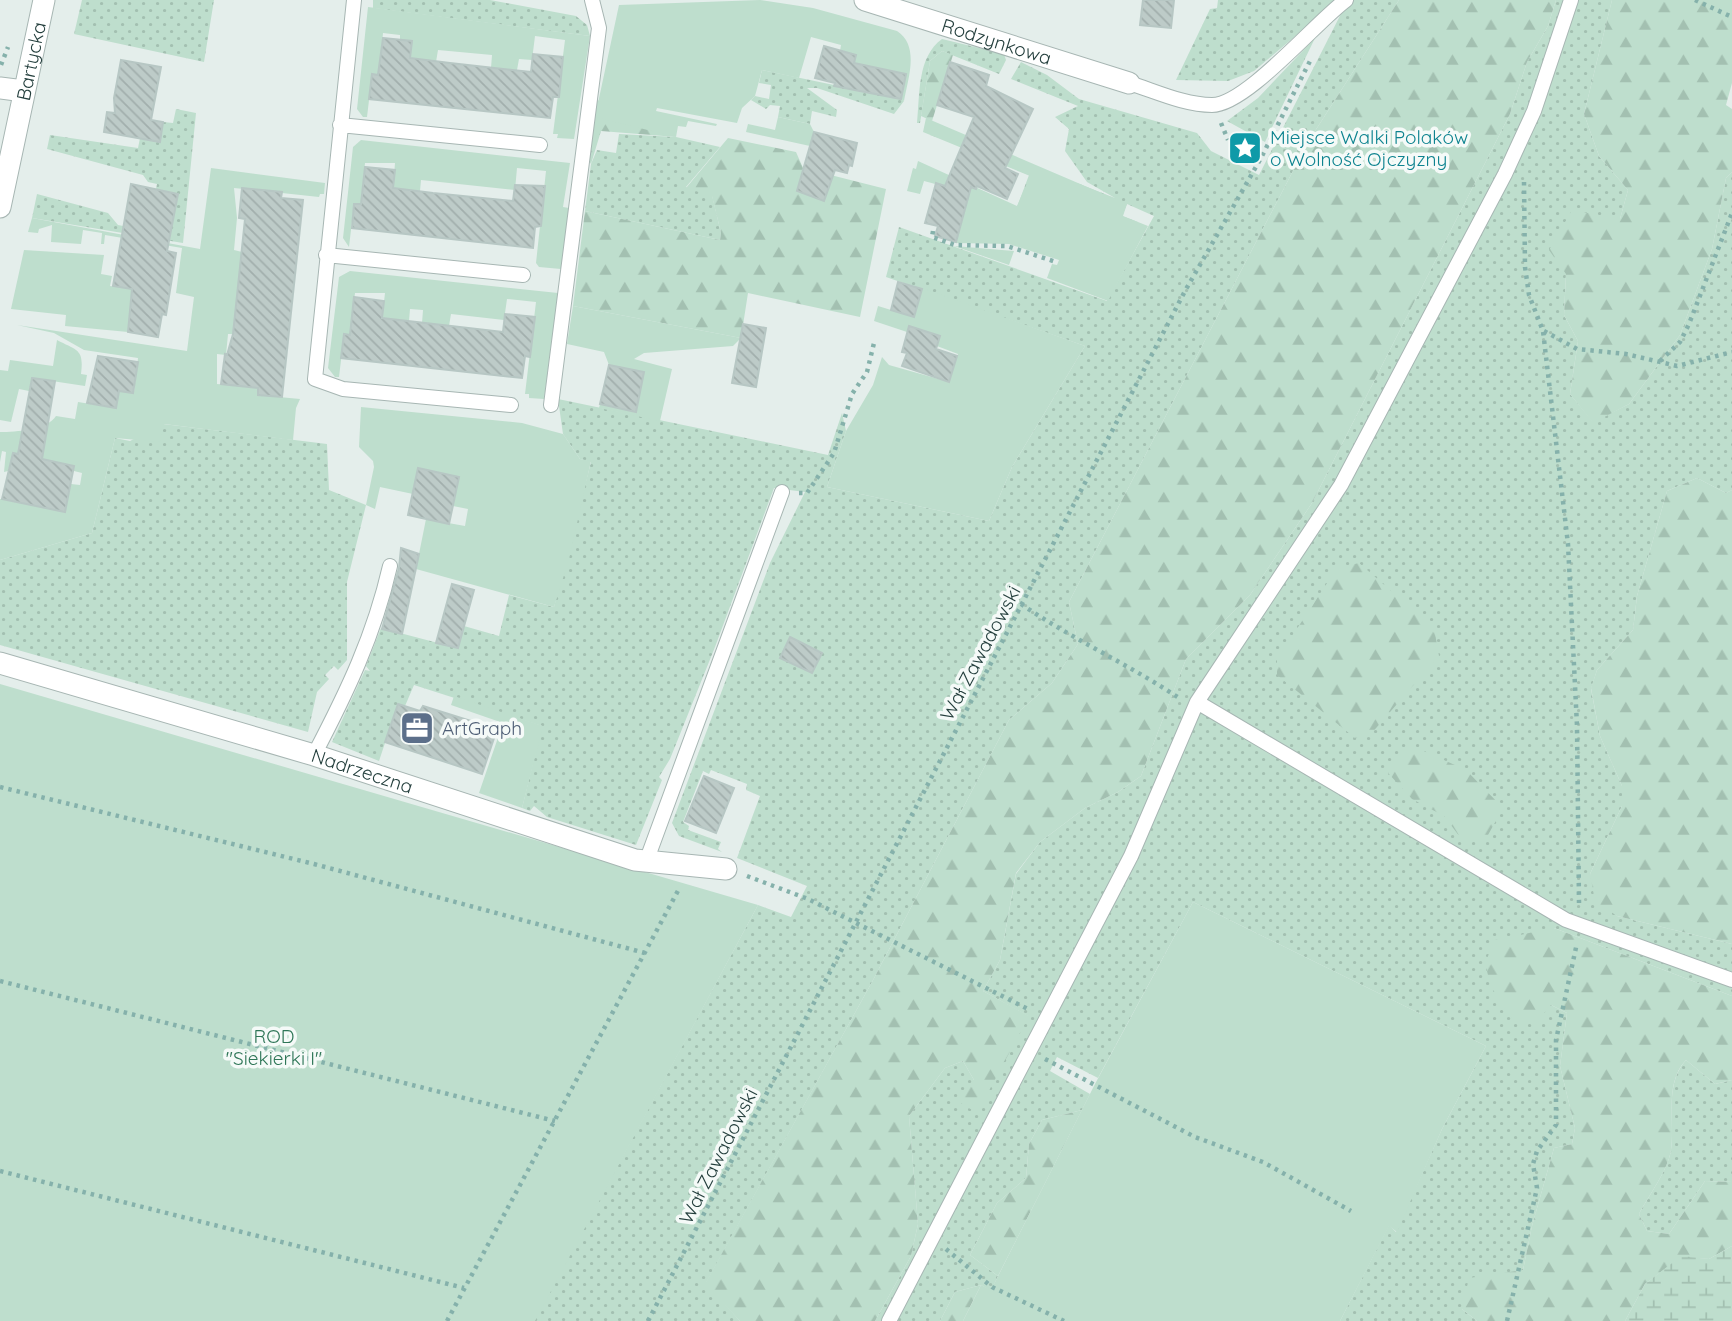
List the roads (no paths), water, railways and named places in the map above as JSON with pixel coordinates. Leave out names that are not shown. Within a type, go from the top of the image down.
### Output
[{"type":"street","name":"Bartycka","points":[[0,207],[44,0]]},
{"type":"street","name":"Rodzynkowa","points":[[865,0],[1129,83]]},
{"type":"street","points":[[0,88],[24,91]]},
{"type":"street","name":"Nadrzeczna","points":[[0,663],[314,755],[646,862],[726,869]]},
{"type":"lane","points":[[354,0],[315,379],[343,388],[511,405]]},
{"type":"lane","points":[[551,405],[599,28],[592,0]]},
{"type":"lane","points":[[1129,83],[1190,102],[1215,106],[1243,93],[1346,0]]},
{"type":"lane","points":[[889,1321],[1048,1019],[1147,823],[1195,705],[1341,485],[1523,139],[1571,0]]},
{"type":"lane","points":[[340,125],[540,145]]},
{"type":"lane","points":[[326,255],[523,275]]},
{"type":"lane","points":[[646,862],[782,492]]},
{"type":"lane","points":[[314,755],[360,662],[379,616],[390,566]]},
{"type":"lane","points":[[1195,705],[1579,926],[1732,980]]},
{"type":"place","name":"Miejsce Walki Polaków o Wolność Ojczyzny","points":[[1245,148]]},
{"type":"place","name":"ArtGraph","points":[[417,728]]},
{"type":"park label","name":"ROD \"Siekierki I\"","points":[[274,1047]]}]
